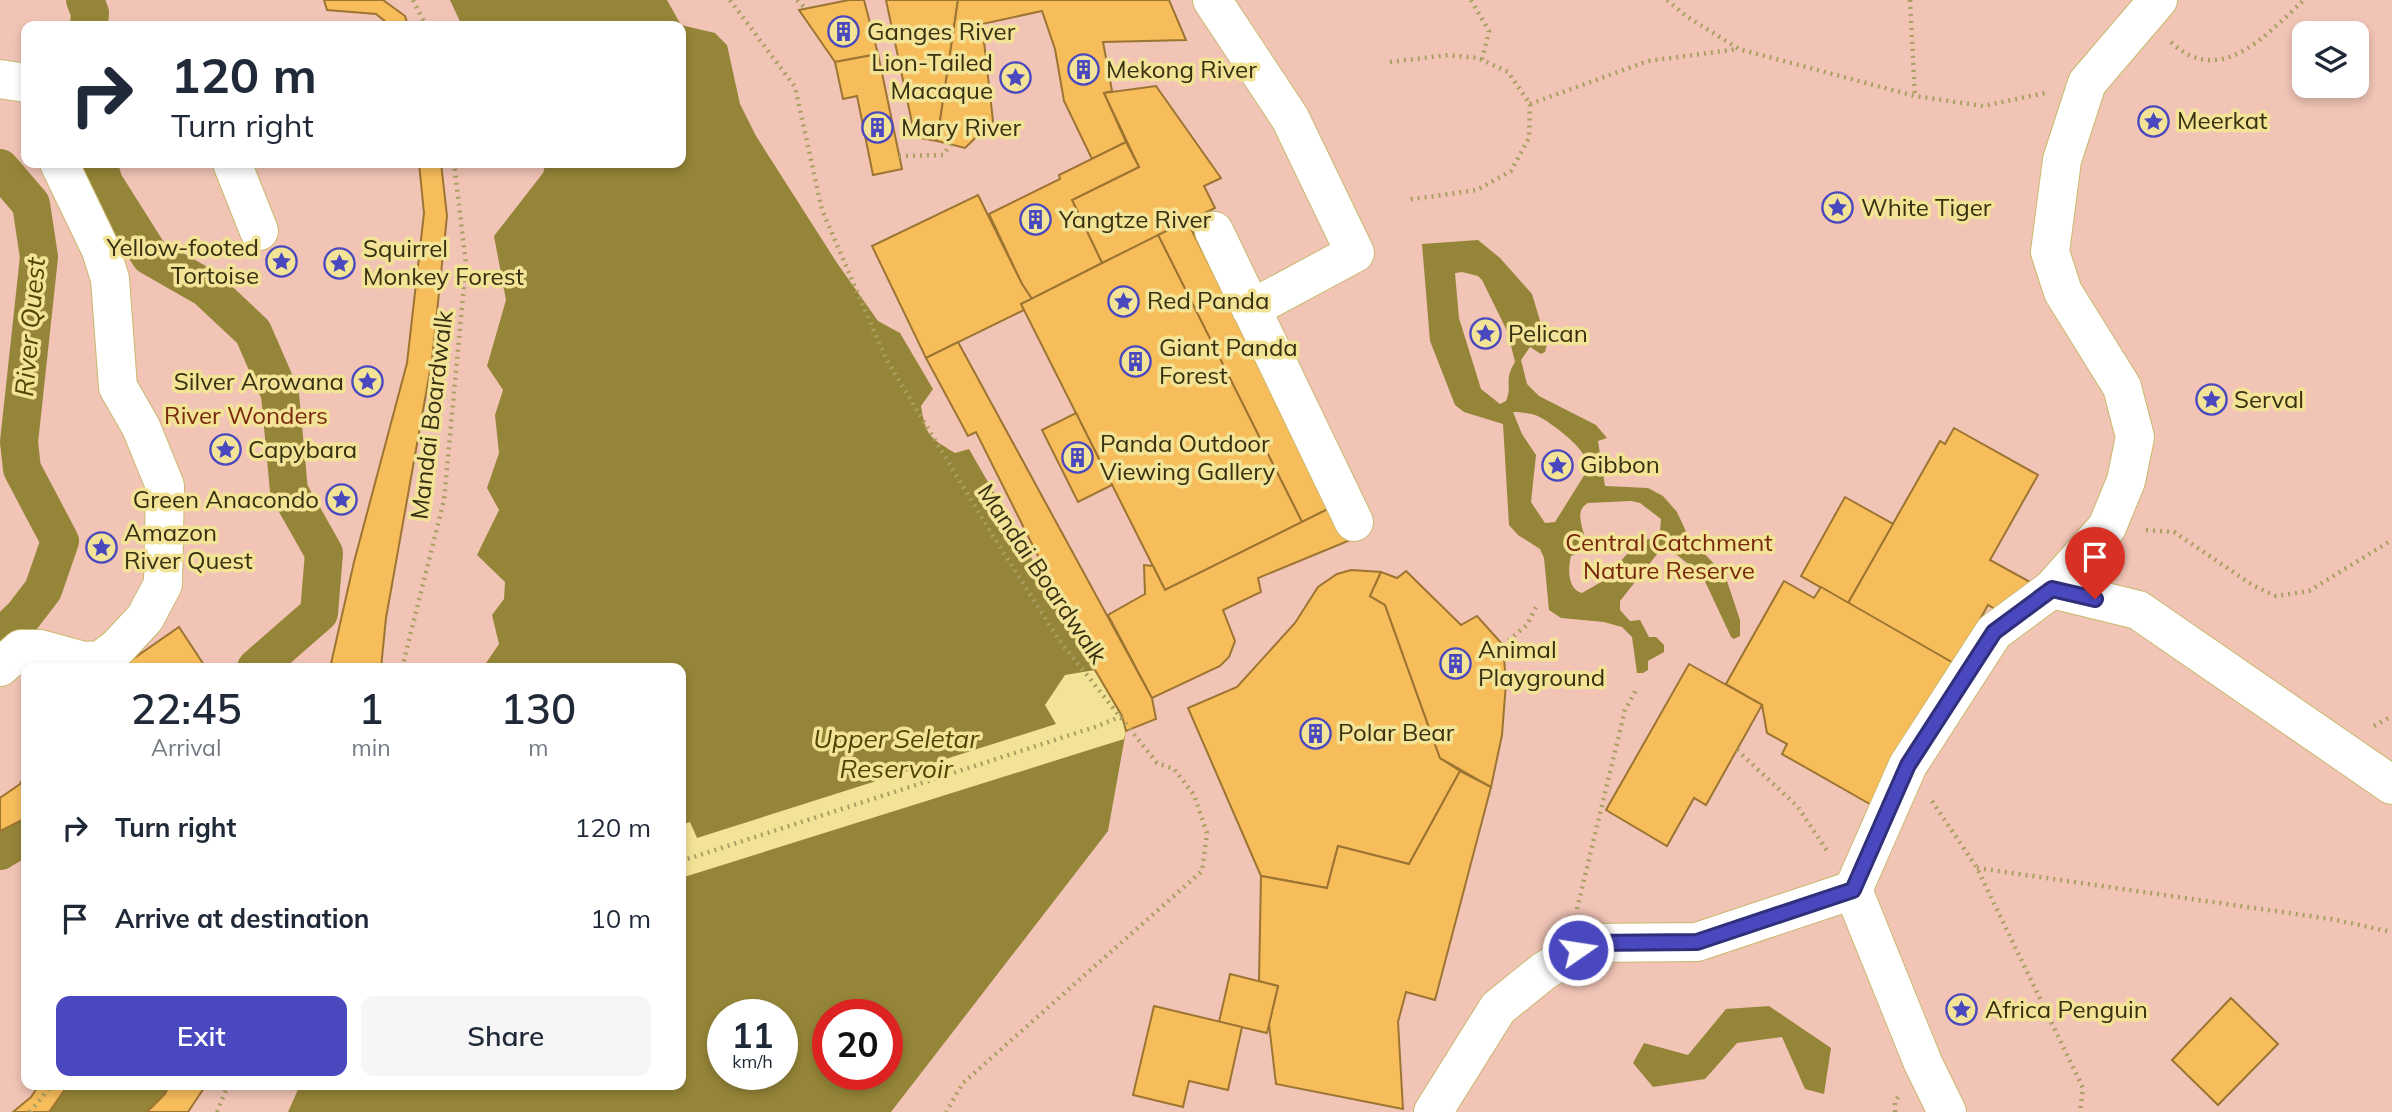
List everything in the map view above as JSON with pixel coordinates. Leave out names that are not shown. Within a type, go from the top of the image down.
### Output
[{"type":"lane","points":[[1212,0],[1290,118],[1355,253],[1251,309]]},
{"type":"lane","points":[[1947,1112],[1923,1063],[1853,890],[1908,765],[1994,632],[2052,589],[2107,527],[2126,481],[2135,438],[2122,387],[2063,292],[2050,252],[2062,160],[2087,83],[2151,8]]},
{"type":"lane","points":[[0,79],[21,82]]},
{"type":"lane","points":[[0,667],[21,649],[40,649],[84,661],[101,660],[118,648],[145,618],[163,584],[165,486],[141,427],[118,387],[110,279],[102,250],[61,168]]},
{"type":"lane","points":[[237,177],[259,231]]},
{"type":"lane","points":[[1214,231],[1354,522]]},
{"type":"lane","points":[[2052,589],[2138,610],[2392,785]]},
{"type":"lane","points":[[1433,1112],[1498,1008],[1544,971],[1590,943],[1697,942],[1853,890]]},
{"type":"path","points":[[413,0],[424,21]]},
{"type":"path","name":"Mandai Boardwalk","points":[[730,0],[795,87],[822,210],[886,359],[1059,640],[1157,763],[1174,769],[1194,795],[1207,833],[1202,871],[964,1083],[946,1112]]},
{"type":"path","points":[[797,0],[805,8]]},
{"type":"path","points":[[1471,0],[1489,31],[1482,60]]},
{"type":"path","points":[[1667,0],[1686,16],[1739,49],[1915,96],[1983,106],[2087,83]]},
{"type":"path","points":[[1910,0],[1915,96]]},
{"type":"path","points":[[2151,8],[2177,48],[2196,59],[2213,62],[2253,46],[2304,0]]},
{"type":"path","points":[[1530,104],[1648,61],[1739,49]]},
{"type":"path","points":[[1390,62],[1447,55],[1482,60],[1508,72],[1530,104],[1529,138],[1511,171],[1477,190],[1406,200]]},
{"type":"path","points":[[899,156],[943,155],[952,143]]},
{"type":"path","name":"Mandai Boardwalk","points":[[403,663],[444,500],[466,264],[455,168]]},
{"type":"path","points":[[2107,527],[2174,532],[2254,586],[2276,596],[2309,592],[2392,540]]},
{"type":"path","points":[[1503,645],[1527,625],[1537,605]]},
{"type":"path","points":[[1565,958],[1625,710],[1636,691]]},
{"type":"path","points":[[686,859],[1122,716]]},
{"type":"path","points":[[1737,750],[1798,807],[1853,890]]},
{"type":"path","points":[[1908,765],[1977,868],[2083,1087],[2080,1112]]},
{"type":"path","points":[[1977,868],[2332,919],[2392,932]]},
{"type":"path","points":[[30,1112],[48,1090]]},
{"type":"path","points":[[216,1112],[226,1090]]},
{"type":"green space","name":"Central Catchment Nature Reserve","points":[[0,0],[2392,0],[2392,1112],[0,1112]]},
{"type":"water","name":"Upper Seletar Reservoir","points":[[450,0],[667,0],[679,21],[460,21]]},
{"type":"water","name":"Upper Seletar Reservoir","points":[[686,26],[715,33],[727,45],[740,104],[756,136],[837,263],[878,321],[900,333],[933,389],[921,406],[927,430],[934,439],[955,453],[969,449],[1122,716],[1126,731],[1108,831],[891,1112],[288,1112],[298,1090],[686,1090],[686,663],[486,663],[499,644],[492,615],[504,599],[505,582],[477,555],[499,510],[487,488],[499,453],[495,415],[503,390],[487,366],[506,300],[494,236],[544,168],[686,168]]},
{"type":"water","points":[[1478,240],[1500,258],[1532,294],[1547,344],[1545,352],[1541,354],[1530,347],[1521,360],[1527,384],[1539,396],[1596,425],[1607,438],[1598,441],[1605,486],[1648,488],[1663,496],[1677,512],[1689,538],[1725,575],[1740,620],[1740,636],[1734,639],[1731,637],[1702,575],[1672,551],[1658,553],[1620,601],[1620,610],[1630,621],[1640,620],[1649,637],[1656,637],[1664,645],[1664,652],[1648,661],[1648,670],[1643,673],[1637,673],[1632,637],[1622,627],[1604,622],[1561,618],[1549,610],[1544,558],[1540,549],[1518,535],[1509,525],[1503,424],[1464,412],[1455,405],[1430,341],[1422,244]],"holes":[[[1455,273],[1478,276],[1482,280],[1508,333],[1515,362],[1509,378],[1506,401],[1500,404],[1481,389],[1459,318]],[[1513,412],[1540,417],[1571,440],[1585,458],[1585,474],[1555,522],[1545,523],[1531,502],[1536,455],[1522,434]],[[1631,501],[1640,503],[1661,519],[1660,531],[1654,537],[1636,544],[1603,581],[1582,593],[1571,583],[1569,566],[1571,556],[1584,551],[1585,538],[1580,518],[1583,507],[1588,503]]]},
{"type":"water","points":[[1769,1006],[1831,1048],[1824,1094],[1805,1089],[1782,1037],[1737,1043],[1705,1079],[1653,1087],[1633,1063],[1644,1043],[1688,1055],[1726,1009]]},
{"type":"water","points":[[64,1090],[167,1090],[147,1112],[49,1112]]},
{"type":"pier","points":[[1095,670],[1122,716],[1126,731],[1124,739],[686,876],[686,823],[690,822],[697,838],[1056,724],[1045,705],[1065,675]]},
{"type":"building","points":[[324,0],[383,0],[405,16],[406,21],[385,21],[376,14],[327,10]]},
{"type":"building","name":"Ganges River","points":[[849,0],[864,0],[878,54],[835,62],[799,10]]},
{"type":"building","points":[[886,0],[958,0],[937,141],[915,137]]},
{"type":"building","name":"Mekong River","points":[[958,0],[1169,0],[1186,40],[1103,42],[1112,91],[1104,93],[1126,142],[1092,159],[1064,101],[1055,49],[1042,11],[982,24],[993,121],[965,148],[937,141]]},
{"type":"building","name":"Mary River","points":[[878,54],[902,169],[873,175],[857,96],[843,99],[835,62]]},
{"type":"building","points":[[1156,86],[1221,178],[1204,186],[1215,208],[1102,263],[1072,200],[1139,167],[1104,93]]},
{"type":"building","name":"Yangtze River","points":[[1126,142],[1139,167],[1072,200],[1102,263],[1032,299],[1022,284],[989,214]]},
{"type":"building","points":[[420,168],[442,168],[447,216],[432,360],[386,618],[382,663],[331,663],[354,562],[407,363],[424,213]]},
{"type":"building","points":[[978,195],[1032,299],[1021,304],[1024,310],[926,358],[872,246]]},
{"type":"building","points":[[1187,221],[1332,507],[1302,522],[1158,235]]},
{"type":"building","name":"Giant Panda Forest","points":[[1158,235],[1302,522],[1165,590],[1021,304]]},
{"type":"building","points":[[958,342],[1152,698],[1156,719],[1126,731],[1122,716],[1095,670],[976,432],[968,436],[926,358]]},
{"type":"building","name":"Panda Outdoor Viewing Gallery","points":[[1076,413],[1112,485],[1078,502],[1042,430]]},
{"type":"building","points":[[1954,428],[2038,475],[1990,560],[2030,582],[2010,618],[1988,605],[1955,664],[1848,603],[1940,441],[1945,444]]},
{"type":"building","points":[[1845,497],[1893,524],[1848,603],[1801,576]]},
{"type":"building","points":[[1332,507],[1348,541],[1258,578],[1261,592],[1223,610],[1235,641],[1229,657],[1220,666],[1152,698],[1108,615],[1145,594],[1144,565],[1153,566],[1165,590]]},
{"type":"building","name":"Polar Bear","points":[[1351,570],[1381,572],[1370,596],[1385,605],[1440,758],[1460,771],[1409,864],[1338,846],[1327,888],[1261,876],[1188,708],[1237,687],[1295,623],[1318,587],[1337,574]]},
{"type":"building","name":"Animal Playground","points":[[1406,571],[1461,625],[1477,616],[1503,645],[1506,683],[1502,735],[1491,787],[1440,758],[1385,605],[1370,596],[1381,572],[1397,578]]},
{"type":"building","points":[[1784,581],[1814,598],[1821,587],[1955,664],[1875,807],[1782,754],[1787,744],[1767,733],[1762,705],[1726,684]]},
{"type":"building","points":[[179,627],[203,663],[127,663]]},
{"type":"building","points":[[1689,664],[1762,705],[1706,805],[1694,798],[1667,846],[1606,810]]},
{"type":"building","points":[[1460,771],[1491,787],[1435,1000],[1406,992],[1398,1022],[1403,1109],[1276,1084],[1269,1024],[1278,986],[1259,981],[1261,876],[1327,888],[1338,846],[1409,864]]},
{"type":"building","points":[[21,782],[21,820],[0,831],[0,798]]},
{"type":"building","points":[[1230,974],[1278,986],[1267,1033],[1219,1022]]},
{"type":"building","points":[[2231,998],[2278,1044],[2218,1105],[2172,1060]]},
{"type":"building","points":[[1154,1006],[1242,1027],[1228,1090],[1189,1081],[1183,1107],[1133,1095]]},
{"type":"building","points":[[36,1090],[64,1090],[49,1112],[13,1112]]},
{"type":"building","points":[[167,1090],[203,1090],[188,1112],[147,1112]]},
{"type":"waterway","name":"River Quest","points":[[85,0],[90,13],[89,21]]},
{"type":"waterway","name":"River Quest","points":[[0,168],[31,204],[39,257],[19,442],[22,469],[60,541],[43,590],[23,616],[0,638]]},
{"type":"waterway","name":"River Quest","points":[[100,168],[104,183],[150,256],[206,288],[253,332],[280,394],[289,491],[324,553],[319,613],[262,663]]},
{"type":"waterway","name":"River Quest","points":[[0,851],[21,838]]},
{"type":"place","name":"Ganges River","points":[[844,32]]},
{"type":"place","name":"Mekong River","points":[[1083,70]]},
{"type":"place","name":"Lion-Tailed Macaque","points":[[1016,77]]},
{"type":"place","name":"Meerkat","points":[[2154,121]]},
{"type":"place","name":"Mary River","points":[[878,128]]},
{"type":"place","name":"White Tiger","points":[[1838,208]]},
{"type":"place","name":"Yangtze River","points":[[1036,220]]},
{"type":"place","name":"Yellow-footed Tortoise","points":[[282,262]]},
{"type":"place","name":"Squirrel Monkey Forest","points":[[340,263]]},
{"type":"place","name":"Red Panda","points":[[1124,301]]},
{"type":"place","name":"Pelican","points":[[1485,334]]},
{"type":"place","name":"Giant Panda Forest","points":[[1136,362]]},
{"type":"place","name":"Silver Arowana","points":[[367,382]]},
{"type":"place","name":"Serval","points":[[2211,400]]},
{"type":"place","name":"Capybara","points":[[225,450]]},
{"type":"place","name":"Panda Outdoor Viewing Gallery","points":[[1077,458]]},
{"type":"place","name":"Gibbon","points":[[1557,465]]},
{"type":"place","name":"Green Anacondo","points":[[342,500]]},
{"type":"place","name":"Amazon River Quest","points":[[101,547]]},
{"type":"place","name":"Animal Playground","points":[[1455,664]]},
{"type":"place","name":"Polar Bear","points":[[1315,733]]},
{"type":"place","name":"Africa Penguin","points":[[1962,1010]]},
{"type":"route","points":[[1578,950],[1590,943],[1697,942],[1853,890],[1908,765],[1994,632],[2052,589],[2095,599]]},
{"type":"park label","name":"River Wonders","points":[[246,416]]}]
